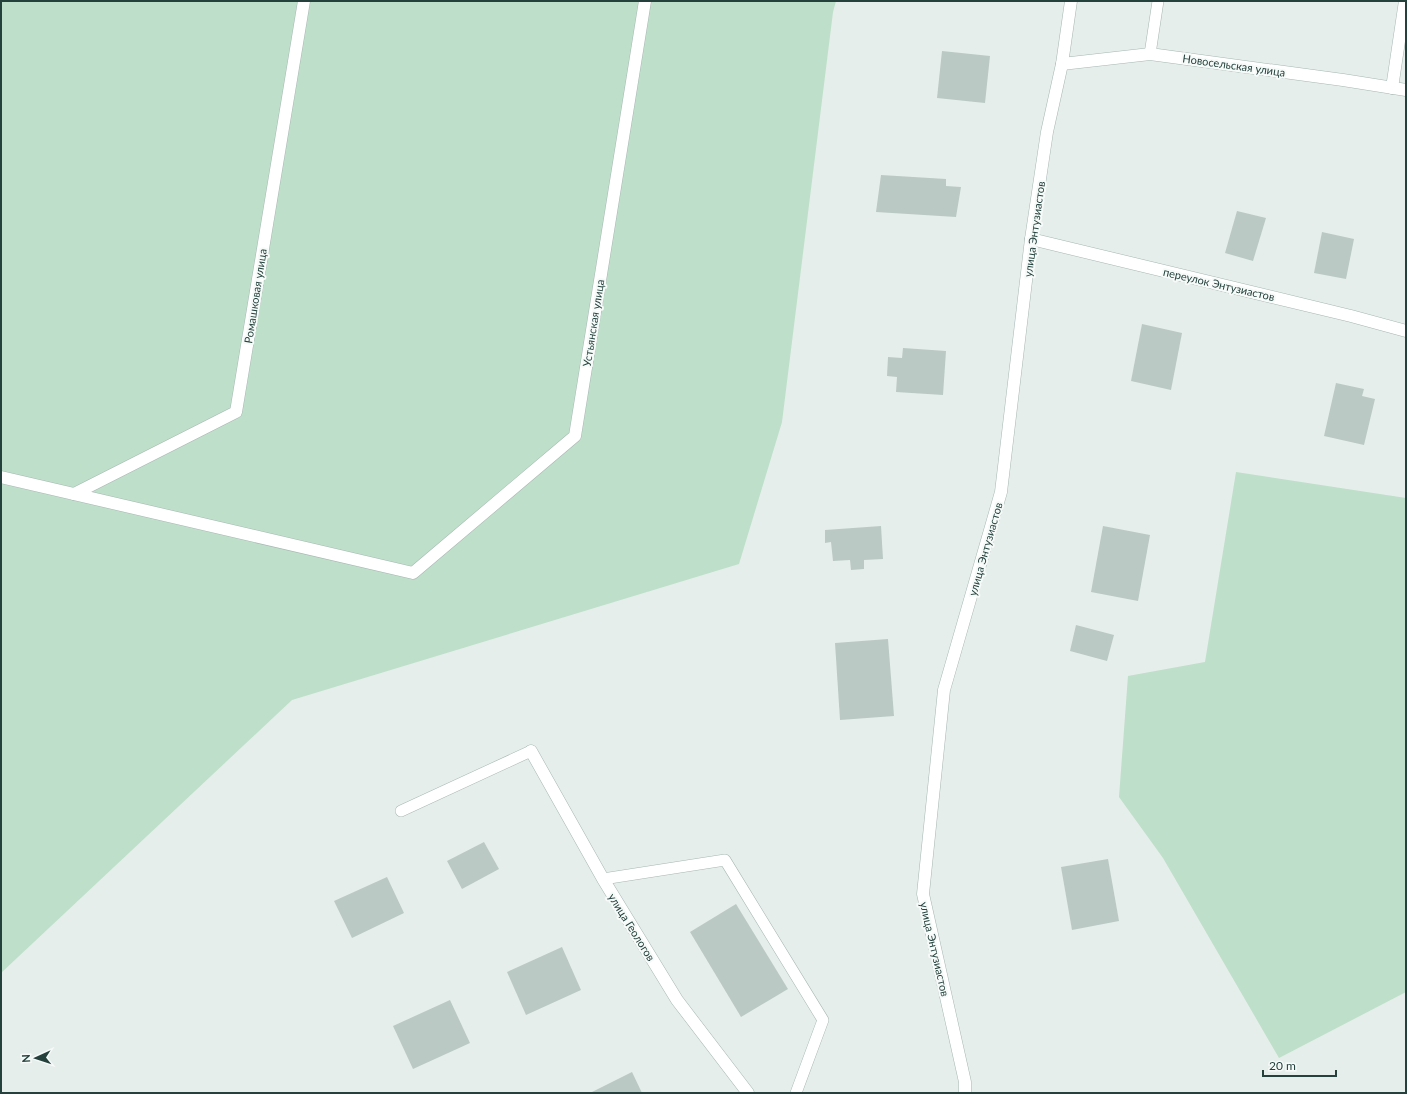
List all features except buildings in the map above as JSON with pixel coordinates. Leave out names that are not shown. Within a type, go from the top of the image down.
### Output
[{"type":"street","name":"Ромашковая улица","points":[[74,494],[236,412],[304,1]]},
{"type":"street","name":"Устьянская улица","points":[[74,494],[413,573],[575,436],[645,1]]},
{"type":"street","name":"улица Энтузиастов","points":[[965,1093],[965,1082],[922,894],[944,690],[1001,492],[1032,239],[1047,132],[1062,64],[1070,1]]},
{"type":"street","points":[[1392,88],[1405,1]]},
{"type":"street","name":"Новосельская улица","points":[[1062,64],[1150,54],[1406,90]]},
{"type":"street","name":"переулок Энтузиастов","points":[[1032,239],[1406,330]]},
{"type":"street","points":[[1,477],[74,494]]},
{"type":"street","name":"улица Геологов","points":[[531,751],[603,879],[677,1000],[748,1093]]},
{"type":"lane","points":[[1150,54],[1158,1]]},
{"type":"lane","points":[[401,811],[531,751]]},
{"type":"lane","points":[[603,879],[725,860],[823,1020],[796,1093]]},
{"type":"green space","points":[[1,1],[836,1],[833,12],[782,422],[739,564],[292,700],[1,973]]},
{"type":"green space","points":[[1236,472],[1406,498],[1406,992],[1279,1058],[1163,858],[1119,797],[1128,676],[1205,662]]}]
